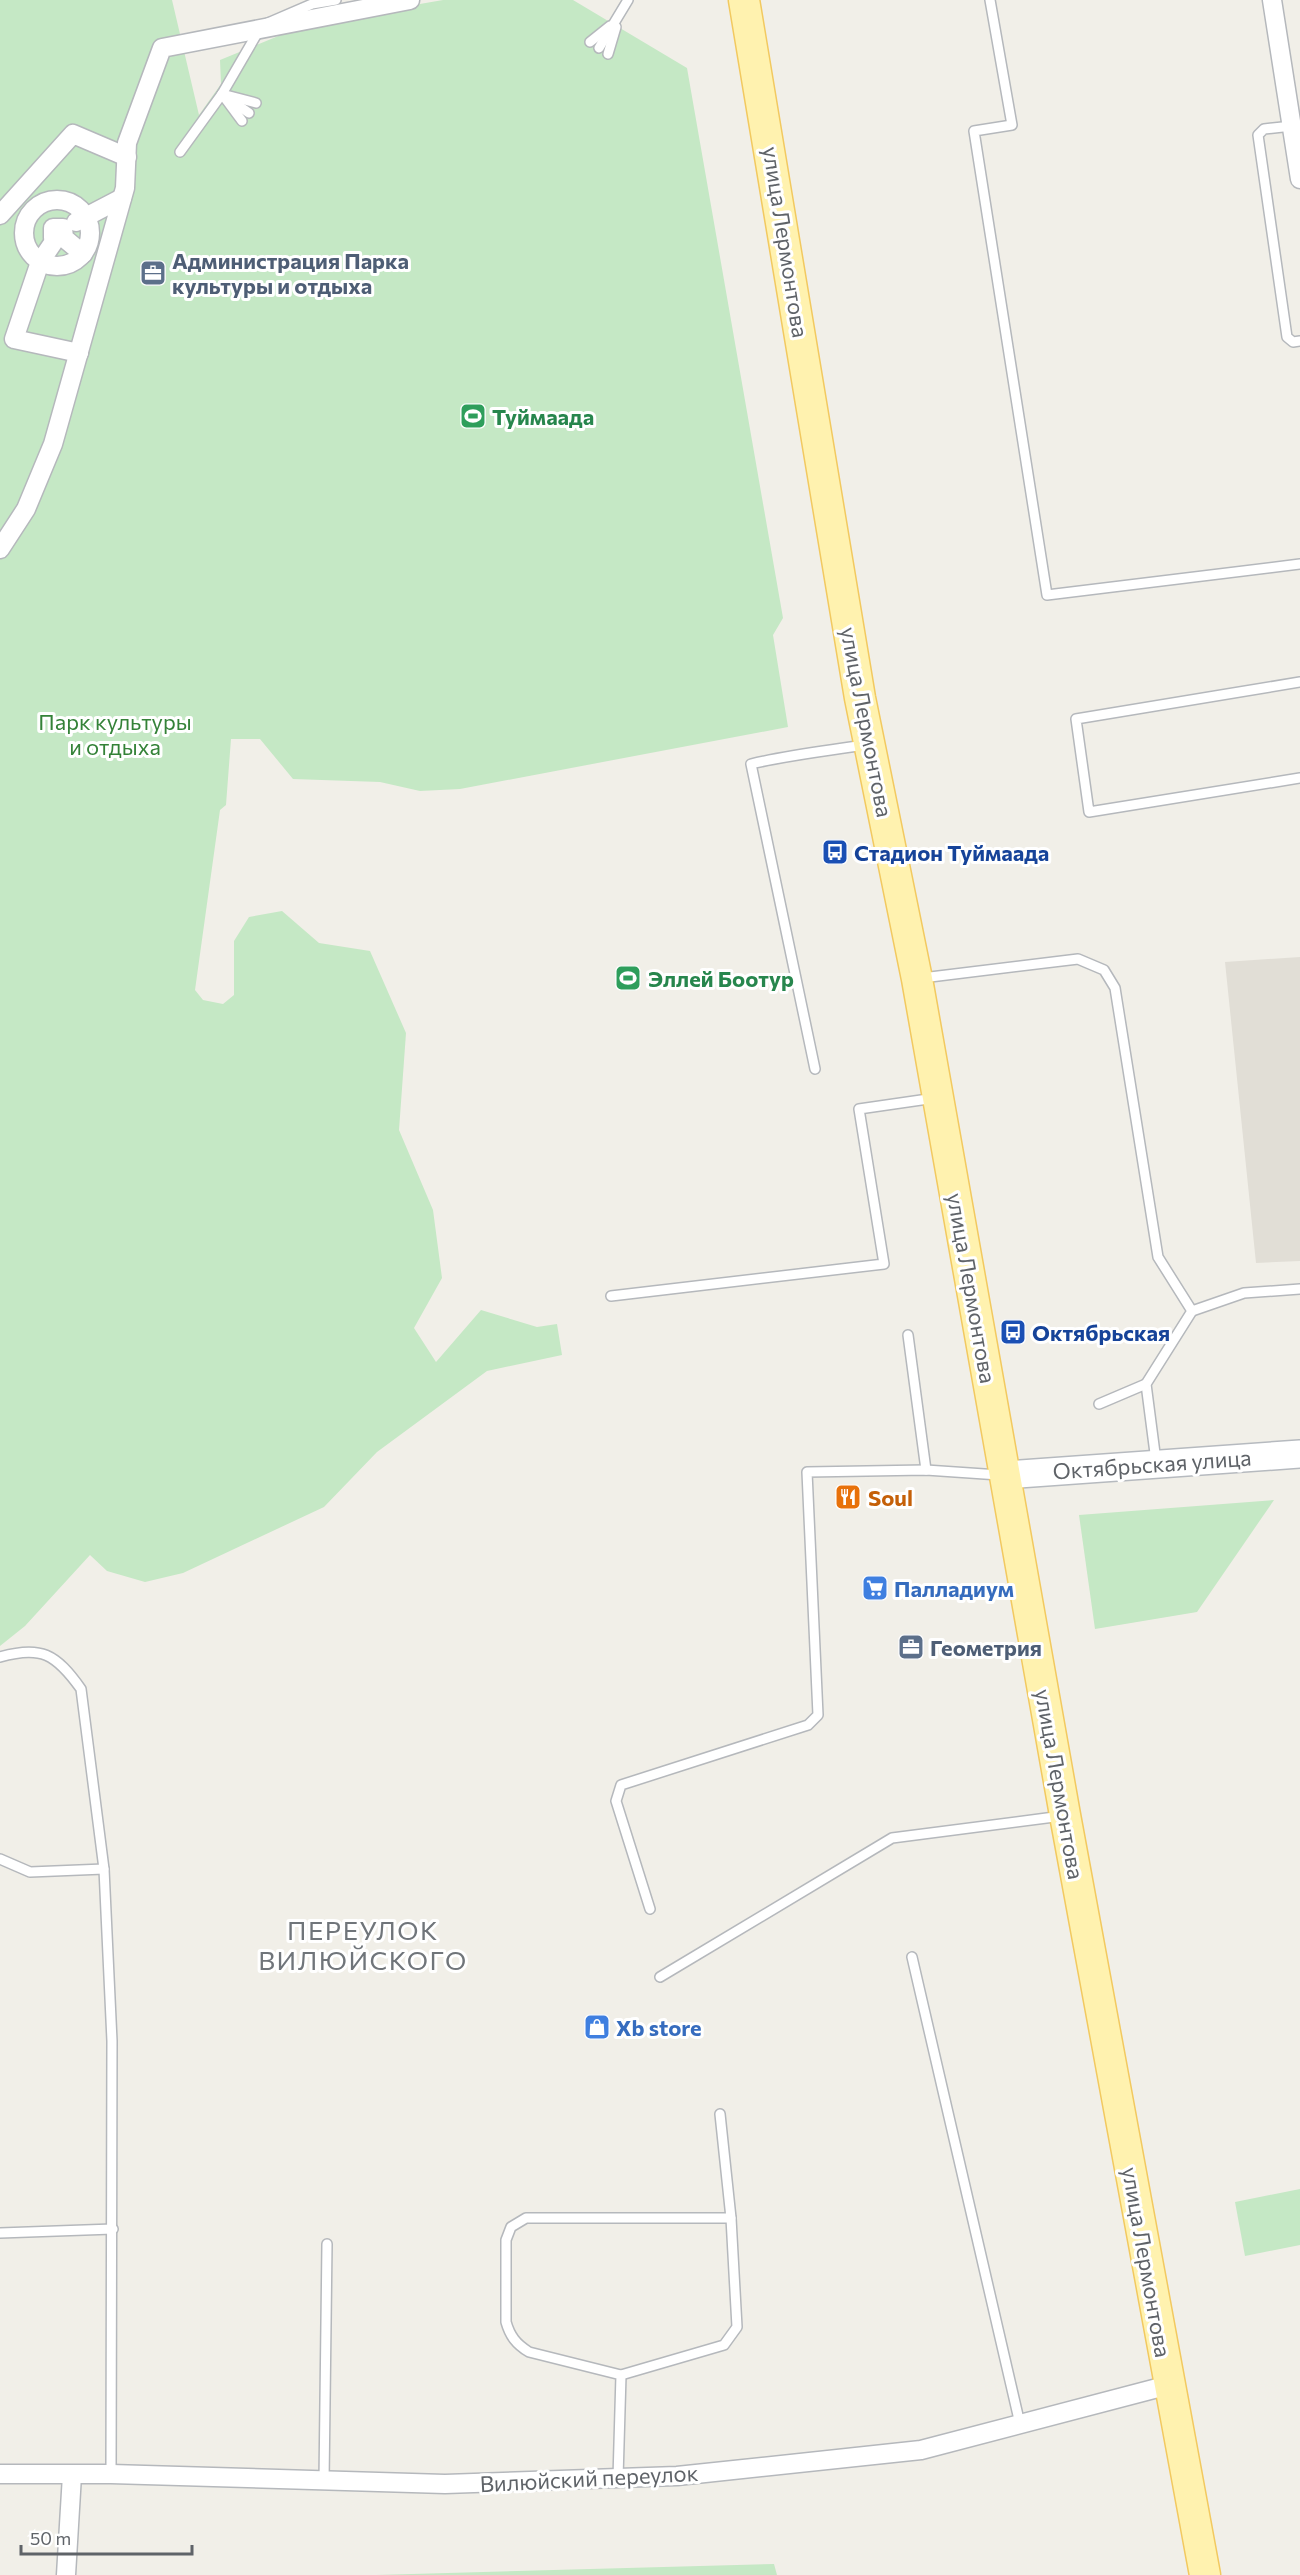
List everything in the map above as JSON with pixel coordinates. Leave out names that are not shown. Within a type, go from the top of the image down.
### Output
[{"type":"main road","name":"улица Лермонтова","points":[[744,0],[870,744],[917,979],[1065,1815],[1205,2575]]},
{"type":"street","points":[[0,549],[26,509],[54,444],[122,198],[128,143],[162,48],[262,26],[410,0]]},
{"type":"street","points":[[1272,0],[1300,179]]},
{"type":"street","points":[[0,215],[73,134],[127,158]]},
{"type":"street","points":[[79,353],[14,339],[40,262],[58,233],[122,198]]},
{"type":"street","points":[[55,199],[68,201],[80,208],[86,217],[90,238],[83,254],[66,265],[52,266],[40,262],[27,248],[24,230],[28,216],[44,202],[55,199]]},
{"type":"street","points":[[44,202],[58,233],[83,254]]},
{"type":"street","points":[[24,230],[58,233]]},
{"type":"street","name":"Октябрьская улица","points":[[1005,1475],[1300,1454]]},
{"type":"street","name":"Вилюйский переулок","points":[[0,2474],[111,2474],[445,2484],[677,2476],[921,2450],[1169,2385]]},
{"type":"street","points":[[66,2575],[72,2475]]},
{"type":"lane","points":[[180,152],[222,94],[262,26],[312,4],[336,0]]},
{"type":"lane","points":[[599,48],[628,0]]},
{"type":"lane","points":[[990,0],[1012,125],[974,131],[1047,595],[1300,564]]},
{"type":"lane","points":[[590,42],[618,19]]},
{"type":"lane","points":[[608,54],[618,19]]},
{"type":"lane","points":[[222,94],[256,103]]},
{"type":"lane","points":[[222,94],[249,113]]},
{"type":"lane","points":[[222,94],[242,121]]},
{"type":"lane","points":[[1292,126],[1264,129],[1258,135],[1287,337],[1293,342],[1300,341]]},
{"type":"lane","points":[[1300,682],[1076,719],[1089,812],[1300,778]]},
{"type":"lane","points":[[815,1069],[751,764],[785,756],[870,744]]},
{"type":"lane","points":[[917,979],[1078,959],[1104,970],[1114,988],[1158,1257],[1192,1311]]},
{"type":"lane","points":[[611,1296],[884,1264],[859,1109],[938,1098]]},
{"type":"lane","points":[[1099,1404],[1146,1384],[1192,1311],[1244,1293],[1300,1289]]},
{"type":"lane","points":[[908,1335],[926,1470]]},
{"type":"lane","points":[[1146,1384],[1156,1464]]},
{"type":"lane","points":[[650,1909],[616,1801],[621,1785],[808,1725],[818,1715],[807,1472],[926,1470],[1005,1475]]},
{"type":"lane","points":[[0,1657],[26,1650],[49,1656],[66,1669],[81,1689],[104,1869],[112,2042],[111,2474]]},
{"type":"lane","points":[[660,1977],[892,1838],[1065,1815]]},
{"type":"lane","points":[[0,1859],[30,1872],[104,1869]]},
{"type":"lane","points":[[912,1957],[1020,2424]]},
{"type":"lane","points":[[720,2114],[731,2218],[737,2326],[724,2345],[621,2375],[529,2352],[510,2334],[506,2322],[506,2240],[511,2227],[526,2218],[731,2218]]},
{"type":"lane","points":[[0,2233],[113,2229]]},
{"type":"lane","points":[[324,2481],[327,2244]]},
{"type":"lane","points":[[618,2478],[621,2375]]},
{"type":"shaded area","points":[[1300,957],[1300,1261],[1256,1263],[1225,962]]},
{"type":"green space","name":"Парк культуры и отдыха","points":[[0,0],[172,0],[199,115],[221,84],[220,60],[310,23],[443,0],[573,0],[687,68],[783,618],[773,635],[788,727],[460,789],[420,791],[380,782],[293,779],[260,739],[231,739],[226,805],[220,810],[195,990],[203,1000],[223,1004],[234,995],[234,941],[249,917],[282,911],[319,943],[370,951],[406,1033],[399,1130],[433,1210],[442,1278],[414,1328],[436,1362],[481,1310],[537,1327],[557,1324],[562,1355],[487,1371],[377,1452],[324,1507],[183,1573],[145,1582],[107,1571],[90,1555],[25,1626],[0,1646]]},
{"type":"green space","points":[[1274,1500],[1197,1612],[1095,1629],[1079,1515]]},
{"type":"green space","points":[[1300,2189],[1300,2245],[1245,2256],[1235,2202]]},
{"type":"green space","points":[[774,2564],[777,2575],[376,2575]]},
{"type":"place","name":"Администрация Парка культуры и отдыха","points":[[153,273]]},
{"type":"place","name":"Туймаада","points":[[473,416]]},
{"type":"place","name":"Стадион Туймаада","points":[[835,852]]},
{"type":"place","name":"Эллей Боотур","points":[[628,978]]},
{"type":"place","name":"Октябрьская","points":[[1013,1332]]},
{"type":"place","name":"Soul","points":[[848,1497]]},
{"type":"place","name":"Палладиум","points":[[875,1588]]},
{"type":"place","name":"Геометрия","points":[[911,1647]]},
{"type":"place","name":"Xb store","points":[[597,2027]]},
{"type":"district","name":"ПЕРЕУЛОК ВИЛЮЙСКОГО","points":[[363,1944]]}]
